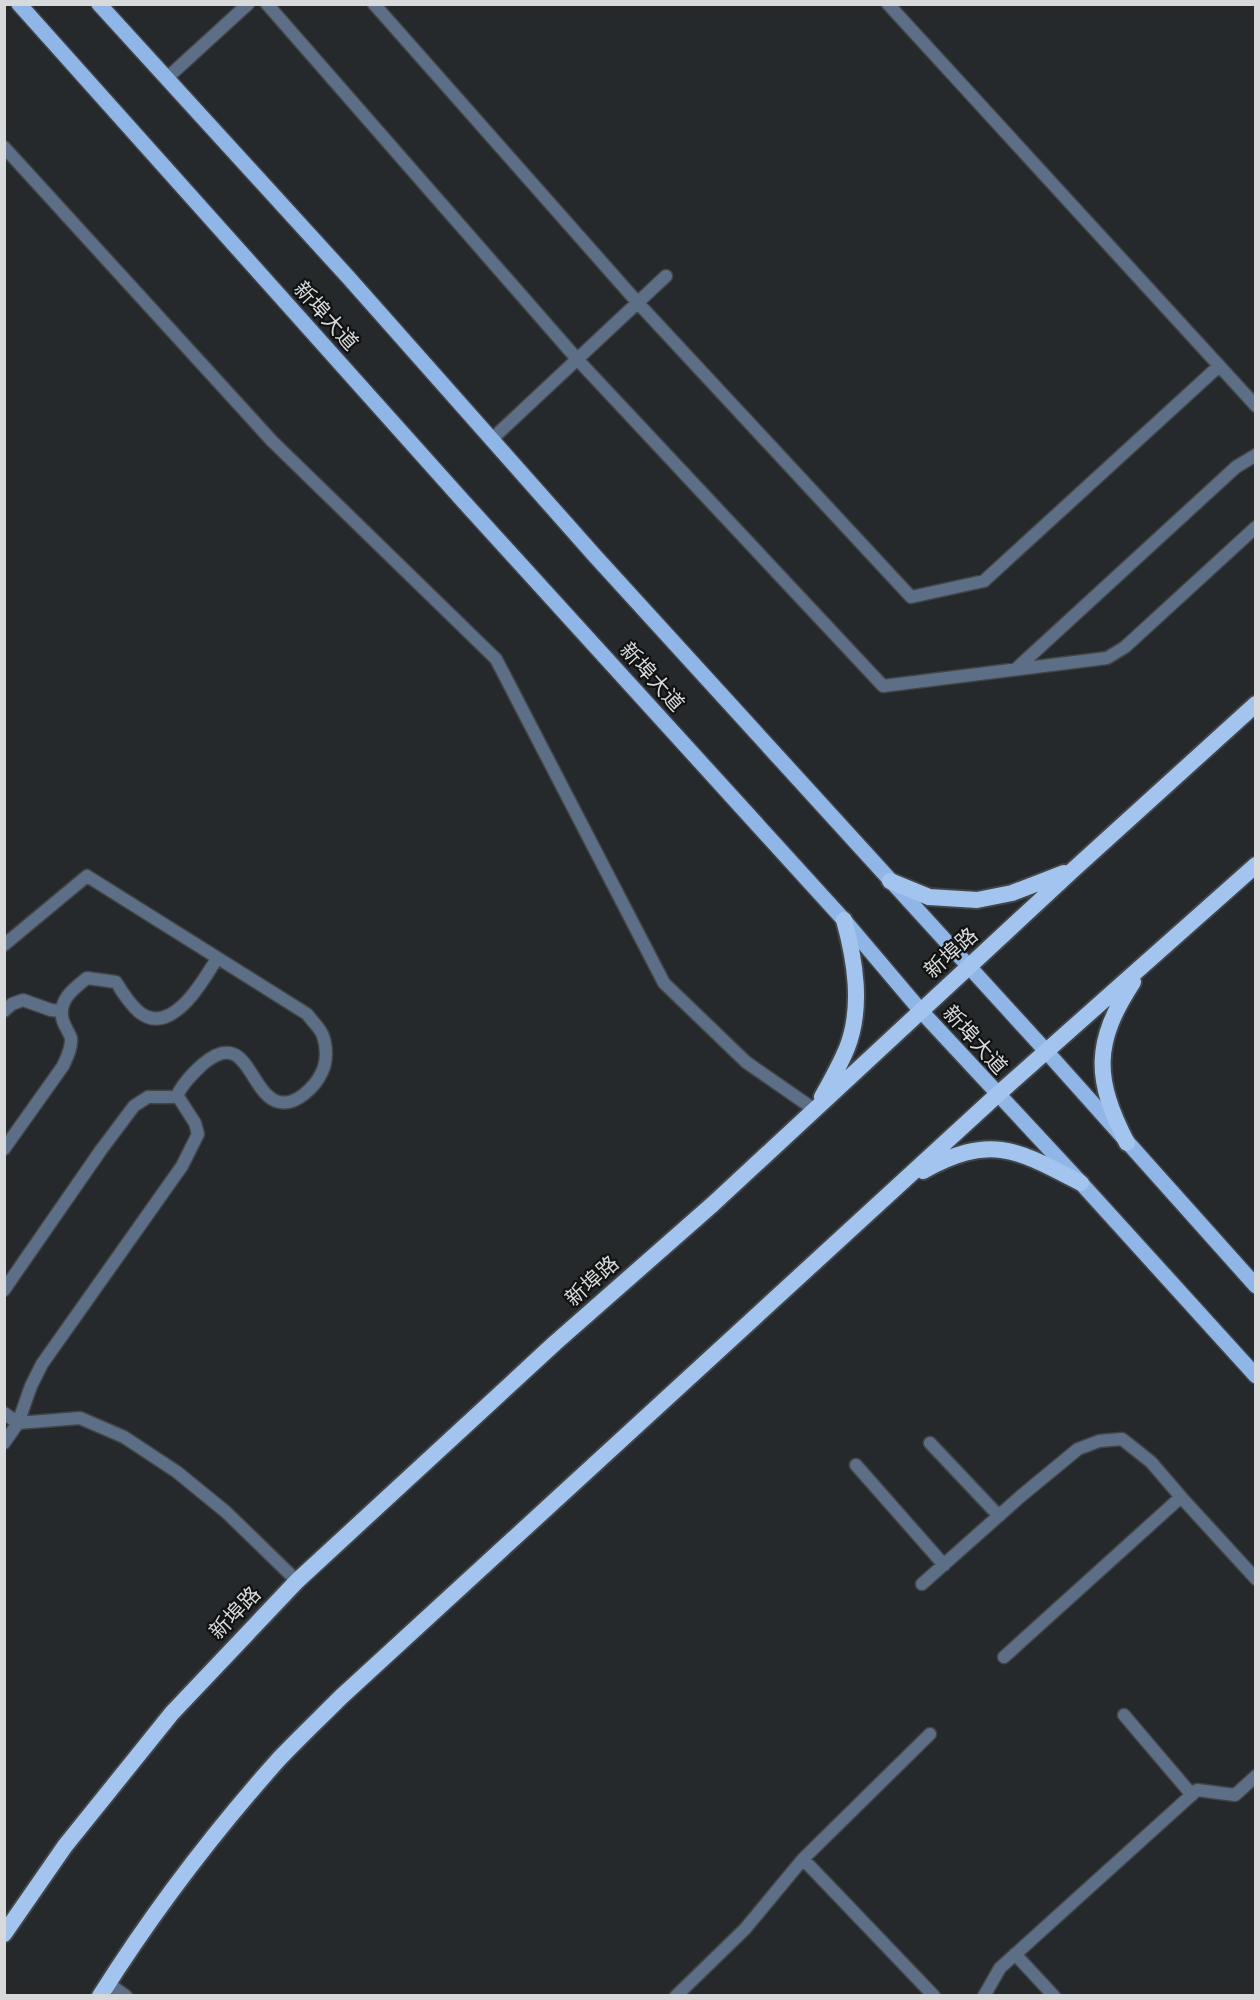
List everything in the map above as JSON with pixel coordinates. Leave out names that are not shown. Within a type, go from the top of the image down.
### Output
[{"type":"highway","name":"新埠路","points":[[4,1934],[65,1846],[172,1713],[297,1581],[555,1343],[713,1204],[1073,870],[1256,704]]},
{"type":"highway","points":[[104,1989],[161,1904],[227,1821],[296,1743],[341,1697],[997,1095],[1256,865]]},
{"type":"highway","points":[[890,882],[929,897],[977,900],[1012,893],[1073,870]]},
{"type":"highway","points":[[815,1110],[848,1046],[855,1013],[852,952],[844,920]]},
{"type":"highway","points":[[1126,1143],[1111,1113],[1103,1084],[1102,1054],[1108,1026],[1145,963]]},
{"type":"highway","points":[[903,1181],[953,1156],[975,1150],[997,1149],[1019,1153],[1041,1161],[1081,1183]]},
{"type":"main road","name":"新埠大道","points":[[19,4],[464,502],[844,920],[921,1011],[1256,1376]]},
{"type":"main road","name":"新埠大道","points":[[99,4],[348,277],[595,556],[1046,1051],[1256,1286]]},
{"type":"street","points":[[167,78],[248,4]]},
{"type":"street","points":[[267,4],[577,359],[883,686],[1107,658],[1125,647],[1256,527]]},
{"type":"street","points":[[374,4],[638,303],[911,597],[984,581],[1219,366]]},
{"type":"street","points":[[888,4],[1256,406]]},
{"type":"street","points":[[4,147],[272,441],[496,659],[664,983],[746,1062],[815,1110]]},
{"type":"street","points":[[492,439],[666,276]]},
{"type":"street","points":[[1016,669],[1236,467],[1256,455]]},
{"type":"street","points":[[4,945],[87,876],[307,1014],[323,1034],[326,1053],[322,1072],[308,1090],[294,1101],[278,1102],[266,1094],[239,1057],[226,1053],[215,1054],[184,1081],[177,1095]]},
{"type":"street","points":[[4,1149],[63,1066],[70,1051],[71,1040],[61,1011],[65,998],[74,988],[87,978],[116,982],[140,1013],[154,1019],[168,1017],[191,996],[217,958]]},
{"type":"street","points":[[4,1011],[12,1004],[23,1000],[51,1010],[61,1011]]},
{"type":"street","points":[[4,1290],[134,1106],[148,1097],[177,1095]]},
{"type":"street","points":[[4,1443],[18,1423],[31,1386],[42,1364],[182,1166],[198,1134],[195,1123],[177,1095]]},
{"type":"street","points":[[4,1413],[18,1423],[80,1418],[124,1437],[177,1472],[226,1512],[297,1581]]},
{"type":"street","points":[[922,1584],[1078,1449],[1099,1441],[1122,1439],[1151,1462],[1256,1579]]},
{"type":"street","points":[[930,1443],[999,1515]]},
{"type":"street","points":[[856,1465],[944,1565]]},
{"type":"street","points":[[1004,1657],[1181,1497]]},
{"type":"street","points":[[1124,1715],[1192,1795]]},
{"type":"street","points":[[676,1995],[745,1929],[803,1859],[930,1734]]},
{"type":"street","points":[[984,1995],[999,1968],[1197,1790],[1235,1795],[1256,1776]]},
{"type":"street","points":[[803,1859],[934,1995]]},
{"type":"street","points":[[1015,1954],[1054,1995]]},
{"type":"street","points":[[104,1989],[126,1995]]}]
